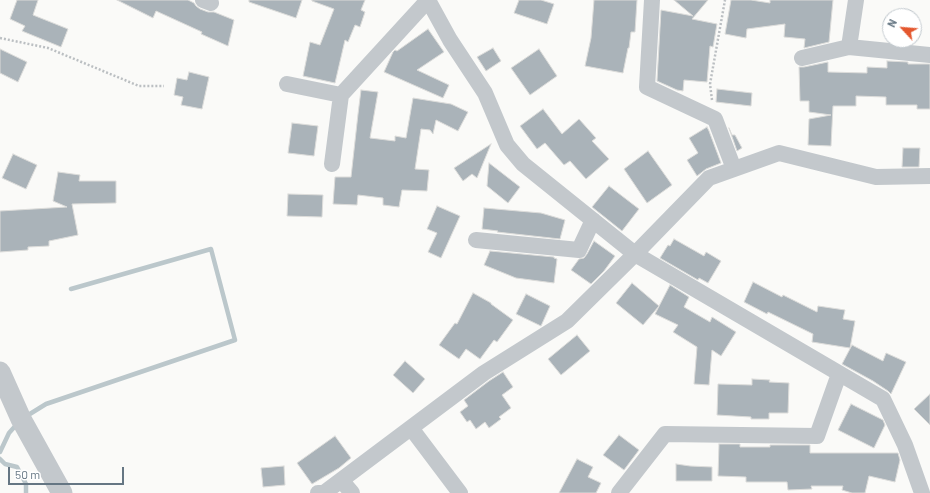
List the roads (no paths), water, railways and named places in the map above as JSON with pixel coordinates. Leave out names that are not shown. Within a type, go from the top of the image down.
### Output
[{"type":"street","points":[[332,164],[341,95],[428,0],[450,40],[485,93],[507,145],[523,164],[635,254],[883,400],[905,445],[922,493]]},
{"type":"street","points":[[652,0],[647,87],[714,118],[734,169]]},
{"type":"street","points":[[849,47],[856,0]]},
{"type":"street","points":[[802,58],[849,47],[930,55]]},
{"type":"street","points":[[287,84],[341,95]]},
{"type":"street","points":[[318,493],[324,493],[484,373],[567,320],[635,254],[709,178],[779,153],[876,177],[930,176]]},
{"type":"street","points":[[476,240],[579,250],[592,220]]},
{"type":"street","points":[[0,372],[21,419],[62,493]]},
{"type":"street","points":[[619,493],[665,434],[817,436],[839,374]]},
{"type":"street","points":[[411,428],[460,493]]},
{"type":"street","points":[[341,480],[352,493]]},
{"type":"waterway","points":[[25,417],[46,404],[235,340],[211,249],[71,289]]},
{"type":"waterway","points":[[0,452],[9,433],[17,424]]},
{"type":"waterway","points":[[0,459],[5,464],[17,467],[26,484],[26,493]]}]
